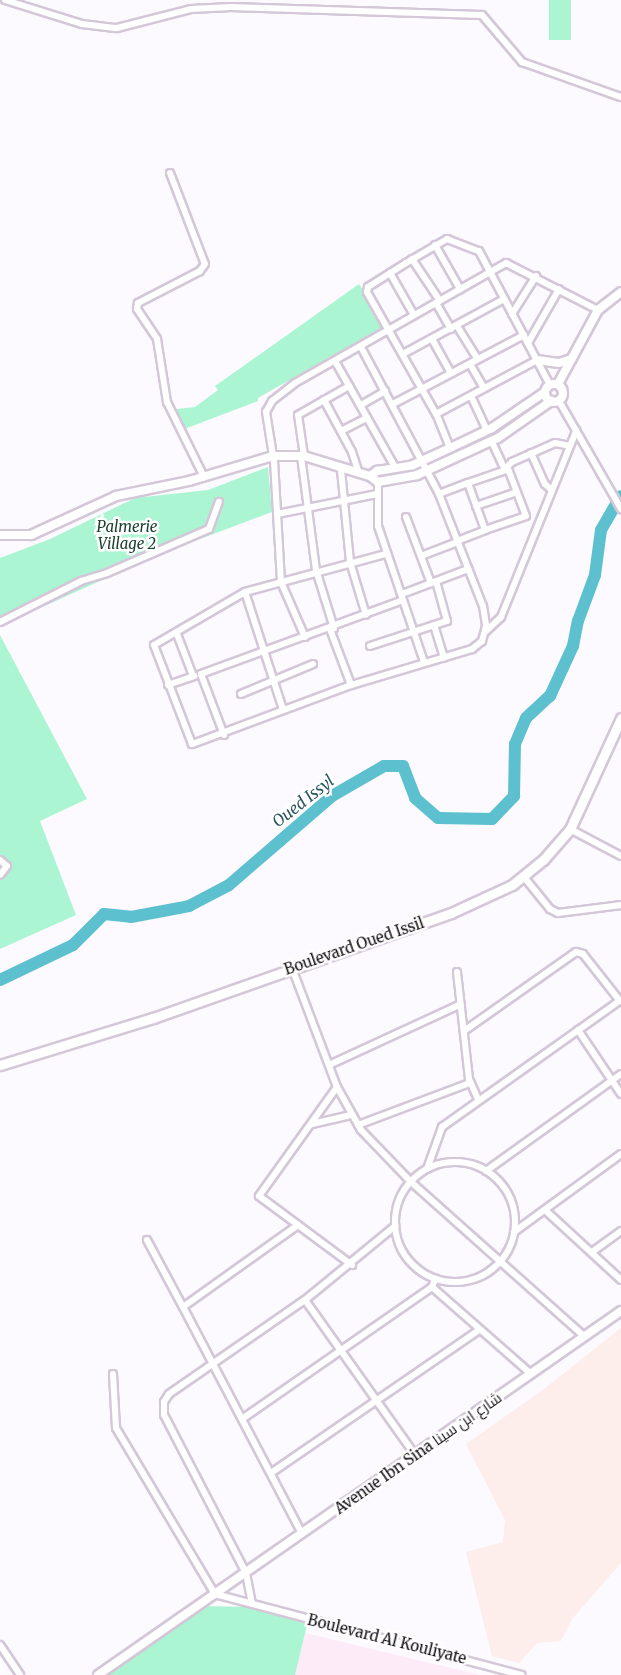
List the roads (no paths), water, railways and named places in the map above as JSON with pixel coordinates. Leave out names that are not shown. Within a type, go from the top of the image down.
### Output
[{"type":"main road","name":"Boulevard Oued Issil","points":[[0,1065],[153,1018],[450,913],[524,878],[570,829],[621,718]]},
{"type":"street","points":[[5,0],[82,24],[117,28],[191,9],[310,8],[482,15],[522,62],[621,97]]},
{"type":"street","points":[[309,0],[310,8]]},
{"type":"street","points":[[170,173],[205,264],[200,271],[138,303],[136,309],[157,339],[167,402],[204,477]]},
{"type":"street","points":[[450,448],[436,414],[367,290],[412,259],[450,239],[476,249],[490,271],[551,387],[555,401],[576,431],[621,509]]},
{"type":"street","points":[[435,245],[460,289]]},
{"type":"street","points":[[412,259],[454,327],[477,359]]},
{"type":"street","points":[[305,637],[281,582],[268,406],[285,389],[490,271],[510,262],[598,310]]},
{"type":"street","points":[[390,273],[414,315]]},
{"type":"street","points":[[512,314],[536,276]]},
{"type":"street","points":[[528,343],[560,289]]},
{"type":"street","points":[[424,662],[411,631],[377,520],[377,494],[374,479],[377,471],[396,469],[424,460],[487,431],[551,387],[571,359],[598,310],[621,292]]},
{"type":"street","points":[[403,354],[504,299]]},
{"type":"street","points":[[393,404],[524,335]]},
{"type":"street","points":[[432,339],[451,373]]},
{"type":"street","points":[[361,347],[424,460],[439,494],[485,614],[485,633]]},
{"type":"street","points":[[436,414],[537,360],[559,363],[571,359]]},
{"type":"street","points":[[335,361],[396,469]]},
{"type":"street","points":[[470,364],[484,388]]},
{"type":"street","points":[[349,386],[298,415],[303,456],[305,508],[316,570],[351,685]]},
{"type":"street","points":[[0,536],[31,536],[116,496],[204,477],[273,456],[303,456],[374,479],[428,471],[491,440],[555,401],[564,393],[551,387]]},
{"type":"street","points":[[361,405],[385,391]]},
{"type":"street","points":[[471,396],[487,431]]},
{"type":"street","points":[[324,400],[341,431],[359,474]]},
{"type":"street","points":[[341,431],[367,418]]},
{"type":"street","points":[[386,554],[316,570],[245,592],[152,648],[192,744],[224,735],[351,685],[477,647],[485,633],[501,617],[576,431]]},
{"type":"street","points":[[491,440],[526,514]]},
{"type":"street","points":[[439,494],[506,468],[531,453],[555,443],[570,446]]},
{"type":"street","points":[[531,453],[545,484],[552,490]]},
{"type":"street","points":[[341,470],[350,562],[366,615]]},
{"type":"street","points":[[468,483],[485,530]]},
{"type":"street","points":[[476,506],[517,492]]},
{"type":"street","points":[[277,514],[377,494]]},
{"type":"street","points":[[0,622],[81,581],[107,573],[209,529],[219,502]]},
{"type":"street","points":[[421,556],[526,514],[541,518]]},
{"type":"street","points":[[370,646],[448,620],[406,517]]},
{"type":"street","points":[[168,685],[366,615],[433,582],[468,569]]},
{"type":"street","points":[[245,592],[283,710]]},
{"type":"street","points":[[434,625],[444,657]]},
{"type":"street","points":[[177,634],[193,676]]},
{"type":"street","points":[[241,694],[313,664]]},
{"type":"street","points":[[201,674],[224,735]]},
{"type":"street","points":[[570,829],[621,856]]},
{"type":"street","points":[[0,860],[7,869],[0,874]]},
{"type":"street","points":[[524,878],[550,909],[558,913],[621,905]]},
{"type":"street","points":[[427,1169],[442,1127],[478,1099],[620,1000],[583,954],[576,952],[464,1031]]},
{"type":"street","points":[[292,968],[337,1087],[358,1125],[410,1182],[585,1337]]},
{"type":"street","points":[[457,972],[470,1083],[478,1099]]},
{"type":"street","points":[[329,1065],[461,1004]]},
{"type":"street","points":[[578,1030],[621,1094]]},
{"type":"street","points":[[486,1171],[621,1074]]},
{"type":"street","points":[[358,1125],[470,1083]]},
{"type":"street","points":[[337,1087],[259,1194],[352,1265]]},
{"type":"street","points":[[312,1124],[351,1115]]},
{"type":"street","points":[[514,1232],[509,1197],[486,1171],[457,1163],[427,1169],[410,1182],[398,1203],[395,1226],[407,1258],[435,1279],[470,1280],[500,1261],[514,1232],[621,1154]]},
{"type":"street","points":[[546,1210],[621,1280]]},
{"type":"street","points":[[183,1307],[298,1225]]},
{"type":"street","points":[[252,1605],[246,1573],[163,1411],[169,1394],[305,1300],[352,1265],[395,1226]]},
{"type":"street","points":[[592,1252],[621,1231]]},
{"type":"street","points":[[147,1240],[302,1534]]},
{"type":"street","points":[[242,1419],[432,1287],[435,1279]]},
{"type":"street","points":[[432,1287],[531,1374]]},
{"type":"street","points":[[305,1300],[416,1456]]},
{"type":"street","name":"Avenue Ibn Sina شارع ابن سينا","points":[[98,1675],[416,1456],[621,1311]]},
{"type":"street","points":[[271,1473],[479,1330]]},
{"type":"street","points":[[113,1374],[116,1428],[215,1594]]},
{"type":"street","name":"Boulevard Al Kouliyate","points":[[215,1594],[521,1675]]},
{"type":"street","points":[[0,1645],[20,1675]]},
{"type":"waterway","name":"Oued Issyl","points":[[0,980],[73,945],[104,914],[131,917],[189,906],[229,885],[332,796],[384,766],[403,766],[415,798],[438,818],[492,819],[514,796],[515,744],[526,718],[550,696],[573,646],[578,621],[595,575],[601,530],[621,496]]},
{"type":"park label","name":"Palmerie Village 2","points":[[127,534]]}]
